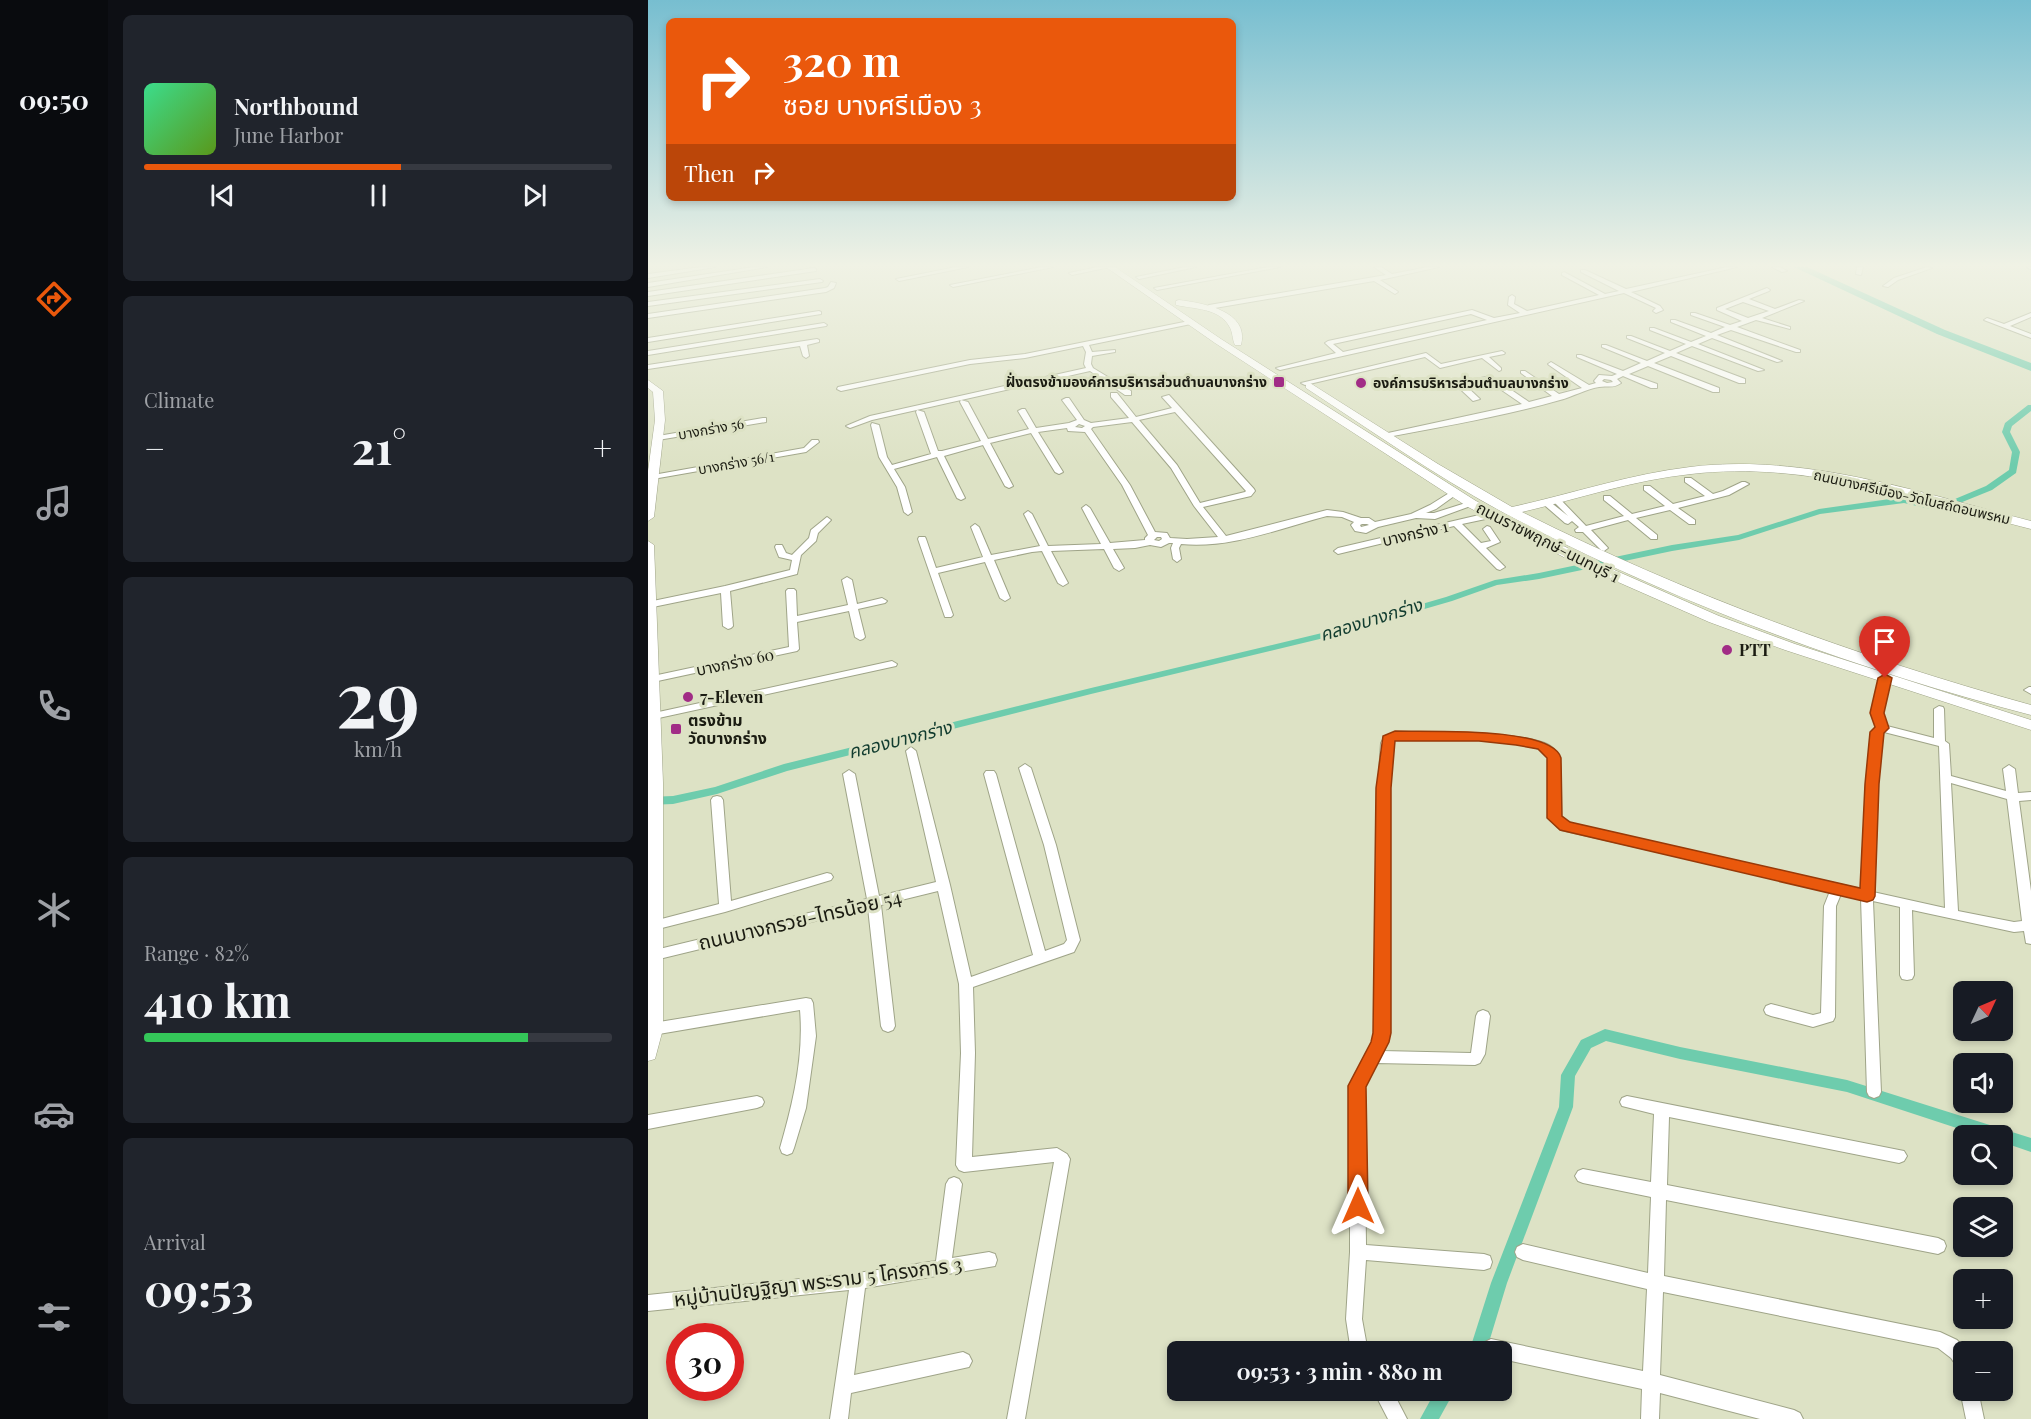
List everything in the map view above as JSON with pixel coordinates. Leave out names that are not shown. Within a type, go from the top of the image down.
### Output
[{"type":"main road","name":"ถนนราชพฤกษ์-นนทบุรี 1","points":[[1207,333],[1472,504],[1581,561],[1603,558],[1714,606],[1797,637],[2031,710]]},
{"type":"main road","name":"ถนนราชพฤกษ์-นนทบุรี 1","points":[[1224,333],[1511,511],[1714,619],[1790,647],[2031,725]]},
{"type":"main road","points":[[1236,333],[1238,343]]},
{"type":"main road","points":[[648,383],[658,391],[648,517]]},
{"type":"main road","name":"ถนนบางศรีเมือง-วัดโบสถ์ดอนพรหม","points":[[1511,511],[1662,475],[1692,470],[1738,467],[1801,472],[1936,501],[2031,525]]},
{"type":"main road","points":[[648,545],[655,783],[652,930],[655,955],[653,1029],[648,1053]]},
{"type":"street","points":[[648,340],[690,333]]},
{"type":"street","points":[[648,353],[772,333]]},
{"type":"street","points":[[841,389],[992,358],[1025,356],[1131,333]]},
{"type":"street","points":[[1341,354],[1328,343],[1373,333]]},
{"type":"street","points":[[1280,368],[1442,333]]},
{"type":"street","points":[[1663,333],[1760,370]]},
{"type":"street","points":[[1704,333],[1779,361]]},
{"type":"street","points":[[1385,434],[1438,426],[1559,398],[1601,384],[1598,381],[1599,378],[1613,378],[1717,333]]},
{"type":"street","points":[[1748,333],[1798,351]]},
{"type":"street","points":[[1629,337],[1742,381]]},
{"type":"street","points":[[648,367],[818,341]]},
{"type":"street","points":[[803,344],[806,356]]},
{"type":"street","points":[[1085,344],[1089,354],[1087,364],[1091,369],[1128,393]]},
{"type":"street","points":[[1604,346],[1716,390]]},
{"type":"street","points":[[761,350],[762,361]]},
{"type":"street","points":[[1089,354],[1113,351]]},
{"type":"street","points":[[1305,383],[1426,355],[1440,366],[1502,352]]},
{"type":"street","points":[[1483,356],[1499,369]]},
{"type":"street","points":[[1579,356],[1654,386]]},
{"type":"street","points":[[925,362],[932,370]]},
{"type":"street","points":[[1551,364],[1588,388]]},
{"type":"street","points":[[850,426],[870,418],[1091,369]]},
{"type":"street","points":[[1523,372],[1559,398]]},
{"type":"street","points":[[1476,399],[1460,384],[1484,378],[1491,379],[1528,405]]},
{"type":"street","points":[[1114,395],[1174,467],[1198,506],[1224,539]]},
{"type":"street","points":[[1166,397],[1251,491],[1248,495],[1198,506]]},
{"type":"street","points":[[1066,400],[1086,425],[1126,485],[1151,539]]},
{"type":"street","points":[[964,402],[1009,486]]},
{"type":"street","points":[[890,468],[1031,429],[1071,424],[1071,429],[1074,430],[1086,425],[1135,419],[1177,410]]},
{"type":"street","points":[[1022,411],[1059,472]]},
{"type":"street","points":[[920,412],[937,454],[961,498]]},
{"type":"street","name":"บางกร่าง 56","points":[[655,433],[763,420]]},
{"type":"street","points":[[874,425],[883,457],[901,487],[908,512]]},
{"type":"street","name":"บางกร่าง 56/1","points":[[652,475],[806,450],[815,442]]},
{"type":"street","points":[[1688,480],[1712,497]]},
{"type":"street","points":[[1584,531],[1671,506],[1712,497],[1745,484]]},
{"type":"street","points":[[1647,488],[1692,522]]},
{"type":"street","points":[[1414,516],[1454,492]]},
{"type":"street","points":[[1607,498],[1654,537]]},
{"type":"street","points":[[1440,502],[1455,509]]},
{"type":"street","points":[[1551,502],[1584,531],[1603,558]]},
{"type":"street","points":[[933,571],[1045,548],[1109,547],[1151,539],[1161,544],[1167,540],[1178,542],[1224,539],[1327,513],[1368,521],[1374,525],[1414,516],[1435,516],[1472,504]]},
{"type":"street","points":[[1086,508],[1119,568]]},
{"type":"street","points":[[1028,514],[1064,583]]},
{"type":"street","name":"บางกร่าง 1","points":[[1338,551],[1492,515]]},
{"type":"street","points":[[649,605],[791,574],[795,569],[795,558],[813,539],[814,532],[827,520]]},
{"type":"street","points":[[1456,523],[1500,567]]},
{"type":"street","points":[[975,527],[1005,598]]},
{"type":"street","points":[[1479,548],[1496,542],[1487,529]]},
{"type":"street","points":[[922,539],[948,615]]},
{"type":"street","points":[[1177,559],[1175,548],[1178,542]]},
{"type":"street","points":[[779,547],[782,555],[795,558]]},
{"type":"street","points":[[848,580],[860,637]]},
{"type":"street","points":[[725,589],[728,626]]},
{"type":"street","name":"บางกร่าง 60","points":[[653,679],[796,648],[791,591]]},
{"type":"street","points":[[794,620],[882,601]]},
{"type":"street","points":[[652,718],[892,664]]},
{"type":"street","points":[[1882,728],[1877,713],[1885,678]]},
{"type":"street","points":[[1939,709],[1940,743]]},
{"type":"street","points":[[1882,728],[1944,744],[1952,914]]},
{"type":"street","points":[[1874,1092],[1867,896],[1872,784],[1877,732],[1882,728]]},
{"type":"street","points":[[1358,1341],[1354,1319],[1358,1252],[1357,1086],[1382,1033],[1384,788],[1386,743],[1391,737],[1479,737],[1516,740],[1542,746],[1553,752],[1554,818],[1565,826],[1867,896],[2014,927],[2029,925]]},
{"type":"street","points":[[911,751],[966,984],[968,1053],[964,1165],[1057,1155],[1062,1159],[1017,1419]]},
{"type":"street","points":[[966,984],[1069,948],[1074,940],[1050,845],[1025,768]]},
{"type":"street","points":[[2009,769],[2031,939]]},
{"type":"street","points":[[849,774],[873,902],[888,1026]]},
{"type":"street","points":[[990,774],[1040,958]]},
{"type":"street","points":[[1946,778],[2014,796],[2031,796]]},
{"type":"street","points":[[717,800],[725,908]]},
{"type":"street","points":[[652,930],[827,877]]},
{"type":"street","name":"ถนนบางกรวย-ไทรน้อย 54","points":[[655,955],[944,885]]},
{"type":"street","points":[[1771,1010],[1812,1021],[1828,1017],[1830,906],[1836,889]]},
{"type":"street","points":[[1906,904],[1907,975]]},
{"type":"street","points":[[653,1029],[806,1003],[809,1036],[798,1108],[787,1148]]},
{"type":"street","points":[[1372,1057],[1475,1059],[1478,1054],[1483,1016]]},
{"type":"street","points":[[648,1122],[757,1102]]},
{"type":"street","points":[[1628,1102],[1899,1156]]},
{"type":"street","points":[[1650,1419],[1662,1109]]},
{"type":"street","points":[[1583,1176],[1938,1246]]},
{"type":"street","points":[[944,1267],[954,1184]]},
{"type":"street","points":[[1358,1252],[1484,1262]]},
{"type":"street","points":[[1523,1252],[1656,1282],[1940,1340],[1953,1347]]},
{"type":"street","name":"หมู่บ้านปัญฐิญา พระราม 5 โครงการ 3","points":[[648,1303],[858,1281],[989,1260]]},
{"type":"street","points":[[839,1419],[858,1281]]},
{"type":"street","points":[[1512,1352],[1652,1382],[1794,1419]]},
{"type":"street","points":[[843,1386],[963,1361]]},
{"type":"street","points":[[1388,1401],[1398,1419]]},
{"type":"street","points":[[1972,1401],[1976,1419]]},
{"type":"waterway","points":[[1944,333],[2031,367]]},
{"type":"waterway","name":"คลองบางกร่าง","points":[[648,801],[673,800],[717,790],[784,768],[1325,635],[1449,599],[1495,583],[1739,537],[1819,512],[1904,500],[1935,507],[1945,506],[1989,488],[2013,471],[2016,452],[2006,432],[2008,425],[2031,407]]},
{"type":"waterway","points":[[1481,1341],[1499,1283],[1566,1107],[1568,1075],[1586,1044],[1605,1035],[1680,1053],[1847,1086],[2031,1145]]},
{"type":"waterway","points":[[1429,1419],[1440,1401]]},
{"type":"place","name":"ฝั่งตรงข้ามองค์การบริหารส่วนตำบลบางกร่าง","points":[[1279,382]]},
{"type":"place","name":"องค์การบริหารส่วนตำบลบางกร่าง","points":[[1361,383]]},
{"type":"place","name":"PTT","points":[[1727,650]]},
{"type":"place","name":"7-Eleven","points":[[688,697]]},
{"type":"place","name":"ตรงข้าม วัดบางกร่าง","points":[[676,729]]},
{"type":"route","points":[[1358,1206],[1357,1086],[1380,1042],[1382,1033],[1384,788],[1388,739],[1395,736],[1479,737],[1530,742],[1553,752],[1554,818],[1565,826],[1867,896],[1872,784],[1877,732],[1882,728],[1877,713],[1885,678]]}]
